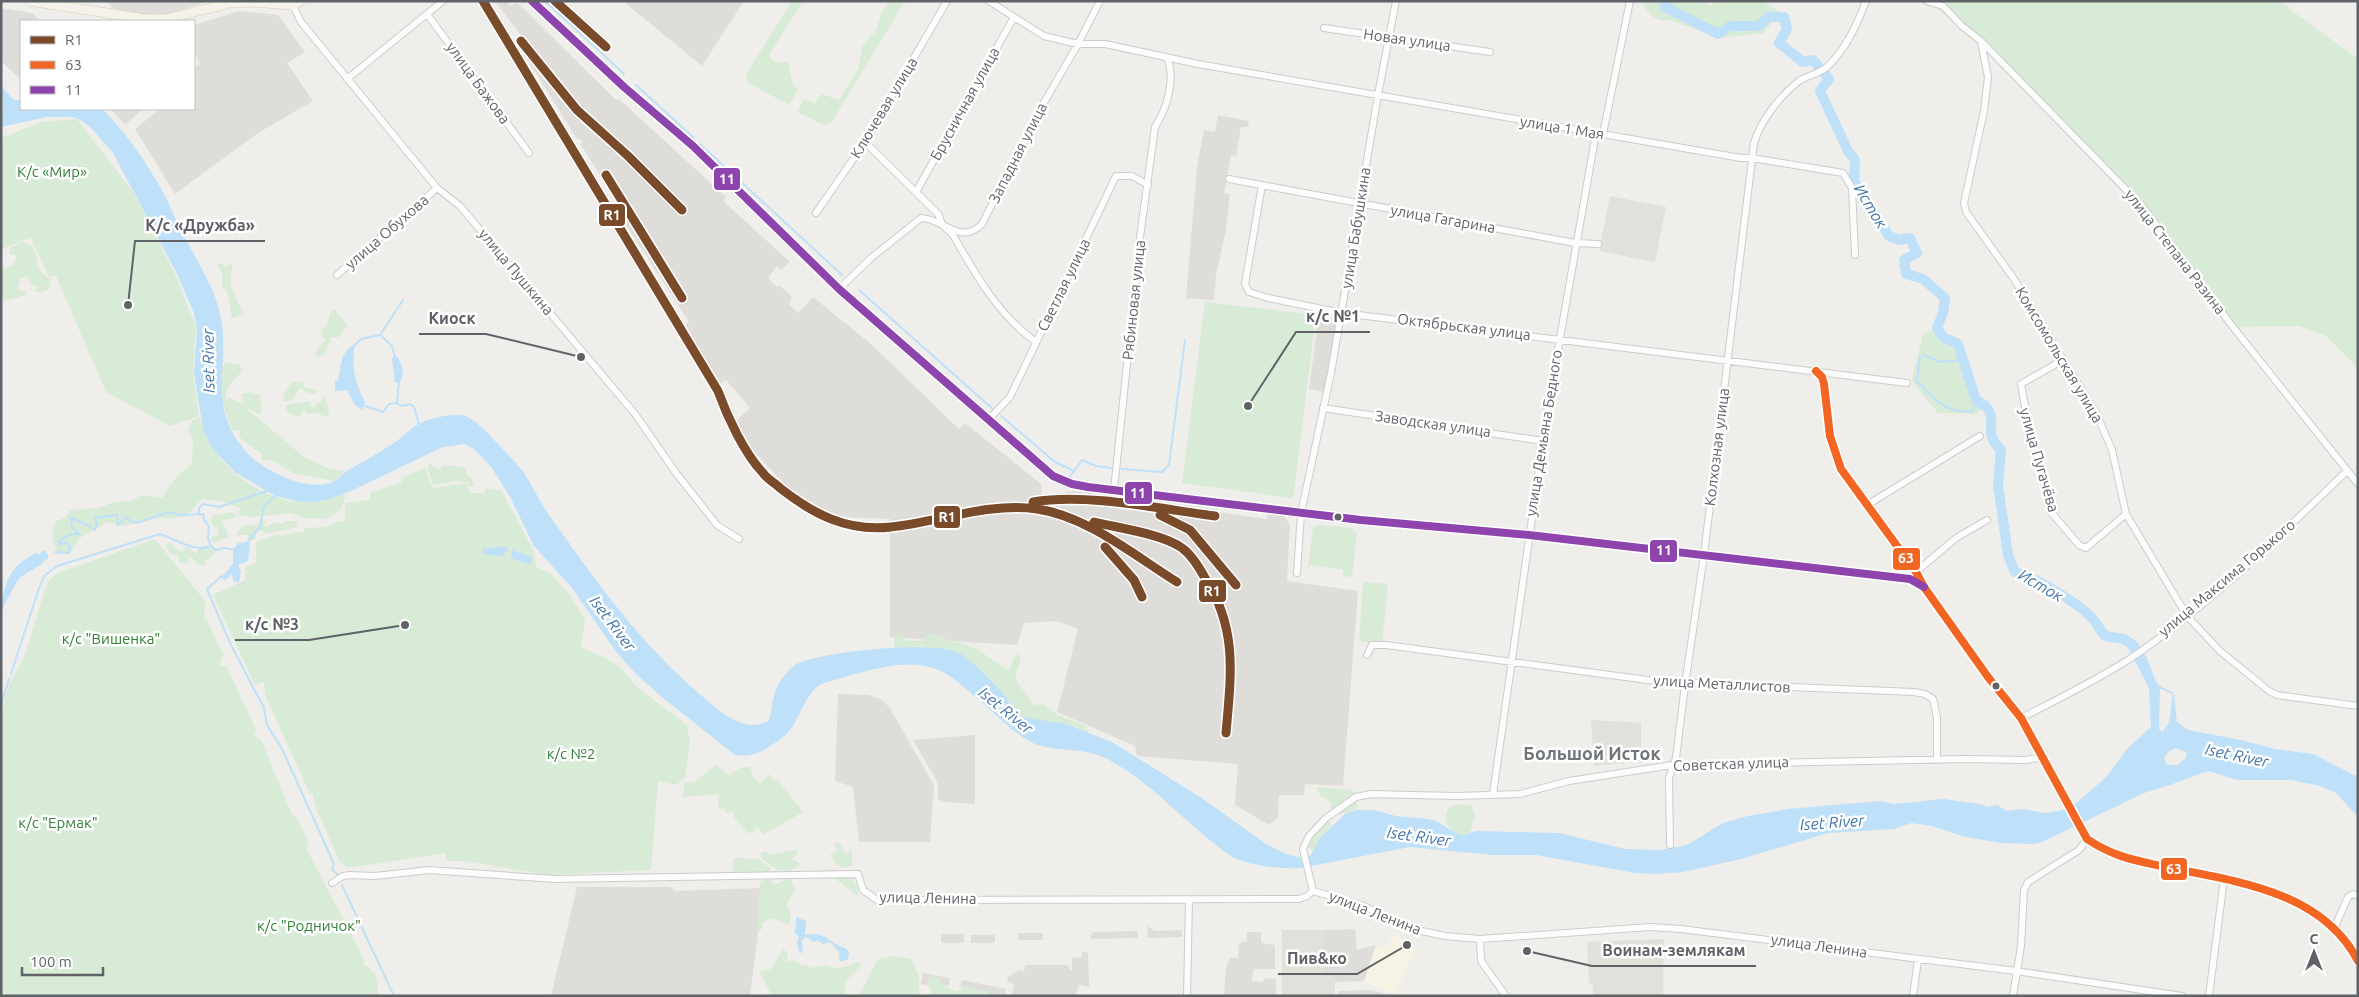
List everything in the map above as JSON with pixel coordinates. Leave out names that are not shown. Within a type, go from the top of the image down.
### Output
[{"type":"main road","points":[[29,1],[146,19],[166,19],[231,3],[297,3]]},
{"type":"main road","points":[[532,1],[624,86],[693,146],[839,289],[1053,476],[1072,484],[1301,513],[1529,535],[1910,579],[1924,586],[1988,677],[2021,718],[2086,836],[2105,851],[2132,860],[2224,879],[2270,891],[2290,899],[2321,916],[2352,950],[2358,961]]},
{"type":"street","points":[[347,79],[442,1]]},
{"type":"street","name":"Ключевая улица","points":[[816,213],[865,142],[947,1]]},
{"type":"street","name":"улица 1 Мая","points":[[989,1],[1044,36],[1078,44],[1104,44],[1198,64],[1741,158],[1752,158],[1843,173],[1852,188],[1855,255]]},
{"type":"street","points":[[1078,44],[1100,1]]},
{"type":"street","name":"улица Бабушкина","points":[[1297,573],[1301,513],[1342,313],[1359,204],[1396,1]]},
{"type":"street","name":"улица Демьяна Бедного","points":[[1493,794],[1559,338],[1600,134],[1630,1]]},
{"type":"street","name":"Колхозная улица","points":[[1670,845],[1669,778],[1676,758],[1684,685],[1704,555],[1752,158],[1757,133],[1765,117],[1800,81],[1826,68],[1842,50],[1856,28],[1866,1]]},
{"type":"street","name":"улица Степана Разина","points":[[1927,1],[1943,6],[1981,41],[2142,206],[2233,327],[2358,484]]},
{"type":"street","name":"улица Пушкина","points":[[297,3],[301,22],[347,79],[437,188],[460,206],[635,414],[676,473],[717,525],[738,539]]},
{"type":"street","name":"улица Бажова","points":[[427,14],[529,153]]},
{"type":"street","name":"Брусничная улица","points":[[916,192],[1014,17]]},
{"type":"street","name":"Новая улица","points":[[1324,28],[1490,52]]},
{"type":"street","name":"Комсомольская улица","points":[[1981,41],[1988,77],[1984,111],[1965,196],[1966,212],[2014,279],[2096,413],[2112,450],[2126,514],[2187,616],[2220,651],[2269,691],[2286,697],[2358,706]]},
{"type":"street","name":"Западная улица","points":[[839,289],[915,221],[925,218],[965,234],[974,232],[982,224],[1042,106],[1078,44]]},
{"type":"street","name":"Рябиновая улица","points":[[1114,490],[1155,127],[1165,112],[1171,67],[1167,58]]},
{"type":"street","points":[[865,142],[938,214],[942,225],[951,232],[975,273],[1003,312],[1024,334],[1036,342]]},
{"type":"street","name":"Светлая улица","points":[[989,419],[1010,397],[1116,176],[1132,176],[1148,185]]},
{"type":"street","name":"улица Гагарина","points":[[1229,179],[1578,243],[1598,244]]},
{"type":"street","name":"Октябрьская улица","points":[[1262,185],[1245,284],[1249,292],[1268,298],[1342,313],[1907,382]]},
{"type":"street","name":"улица Обухова","points":[[337,275],[437,188]]},
{"type":"street","name":"улица Пугачёва","points":[[2064,360],[2021,384],[2031,439],[2040,463],[2050,511],[2079,545],[2086,548],[2126,514]]},
{"type":"street","points":[[1816,371],[1822,377],[1824,384],[1830,436],[1841,469],[1916,572],[1924,586]]},
{"type":"street","name":"Заводская улица","points":[[1323,408],[1543,441]]},
{"type":"street","points":[[1867,505],[1980,436]]},
{"type":"street","name":"улица Максима Горького","points":[[2021,718],[2081,688],[2128,659],[2187,616],[2267,548],[2347,471]]},
{"type":"street","points":[[1916,572],[1956,538],[1987,520]]},
{"type":"street","name":"улица Металлистов","points":[[1367,655],[1372,645],[1386,644],[1684,685],[1693,683],[1926,694],[1933,699],[1935,707],[1937,760]]},
{"type":"street","name":"Советская улица","points":[[1303,857],[1303,848],[1309,836],[1326,818],[1356,797],[1371,794],[1456,796],[1520,794],[1604,775],[1672,765],[2026,760],[2043,757]]},
{"type":"street","points":[[2012,996],[2021,946],[2024,890],[2028,882],[2079,850],[2086,836]]},
{"type":"street","name":"улица Ленина","points":[[1303,857],[1313,891]]},
{"type":"street","name":"улица Ленина","points":[[332,883],[343,876],[375,876],[429,870],[555,879],[858,874],[863,890],[877,900],[1299,899],[1313,891]]},
{"type":"street","points":[[2209,996],[2224,879]]},
{"type":"street","name":"улица Ленина","points":[[1313,891],[1361,905],[1430,934],[1480,939],[1650,927],[1719,932],[1918,960],[2016,971],[2182,996]]},
{"type":"street","points":[[2334,929],[2348,897],[2353,894],[2358,896]]},
{"type":"street","points":[[1187,996],[1189,900]]},
{"type":"street","points":[[1480,939],[1481,961],[1506,996]]},
{"type":"street","points":[[1913,996],[1918,960]]},
{"type":"shaded area","points":[[101,1],[210,1],[168,14],[137,14],[115,12],[109,3]]},
{"type":"shaded area","points":[[495,1],[507,1],[510,6],[515,3],[520,5],[616,100],[619,99],[726,197],[723,201],[790,262],[781,270],[777,266],[768,278],[792,297],[789,304],[798,313],[813,297],[871,344],[959,429],[965,423],[1041,484],[1042,496],[1074,491],[1218,509],[1218,512],[1267,519],[1268,514],[1284,516],[1290,525],[1287,581],[1358,591],[1343,786],[1305,784],[1304,795],[1279,795],[1278,818],[1269,825],[1235,805],[1238,764],[1137,756],[1135,746],[1057,712],[1078,629],[1057,621],[1024,623],[1017,645],[890,637],[890,519],[840,517],[817,509],[795,495],[755,453],[734,423],[750,408],[726,380],[719,385],[685,325],[689,322],[619,214],[623,211],[581,145],[582,140],[577,139],[516,41],[522,37]]},
{"type":"shaded area","points":[[623,1],[744,1],[702,66]]},
{"type":"shaded area","points":[[1,8],[32,13],[40,20],[20,20],[20,79],[2,62]]},
{"type":"shaded area","points":[[239,11],[278,15],[305,52],[287,63],[313,101],[258,133],[175,194],[135,129],[159,110],[195,110],[195,67],[200,64],[195,53],[195,25]]},
{"type":"shaded area","points":[[112,110],[142,110],[125,125]]},
{"type":"shaded area","points":[[1218,115],[1249,121],[1248,127],[1241,127],[1236,156],[1231,155],[1224,193],[1230,194],[1226,229],[1216,275],[1214,300],[1186,298],[1197,168],[1204,130],[1215,132]]},
{"type":"shaded area","points":[[1610,196],[1666,207],[1655,262],[1599,251]]},
{"type":"shaded area","points":[[1319,316],[1338,318],[1324,392],[1309,389]]},
{"type":"shaded area","points":[[838,694],[869,695],[882,700],[889,707],[934,785],[930,842],[859,842],[853,787],[835,781]]},
{"type":"shaded area","points":[[1591,720],[1641,723],[1641,762],[1594,766]]},
{"type":"shaded area","points":[[975,735],[975,804],[944,802],[938,799],[938,783],[913,740]]},
{"type":"shaded area","points":[[577,887],[670,887],[675,891],[761,888],[758,934],[750,996],[551,996]]},
{"type":"shaded area","points":[[1147,926],[1155,931],[1182,930],[1182,937],[1148,938]]},
{"type":"shaded area","points":[[1355,929],[1357,950],[1376,945],[1364,981],[1335,982],[1335,976],[1324,976],[1324,930]]},
{"type":"shaded area","points":[[1282,930],[1324,930],[1324,976],[1335,976],[1335,996],[1282,996]]},
{"type":"shaded area","points":[[1138,931],[1138,938],[1091,939],[1090,936],[1093,932]]},
{"type":"shaded area","points":[[1247,932],[1261,932],[1261,943],[1275,945],[1275,969],[1254,969],[1251,981],[1263,982],[1264,978],[1276,979],[1276,996],[1224,996],[1226,967],[1230,958],[1238,958],[1239,943],[1247,941]]},
{"type":"shaded area","points":[[1018,933],[1043,933],[1043,940],[1018,940]]},
{"type":"shaded area","points":[[941,934],[964,934],[964,943],[941,943]]},
{"type":"shaded area","points":[[1393,934],[1416,947],[1395,995],[1364,981],[1376,945],[1386,948]]},
{"type":"shaded area","points":[[971,935],[995,935],[995,943],[971,943]]},
{"type":"shaded area","points":[[1664,939],[1663,996],[1593,996],[1593,985],[1589,983],[1587,942]]},
{"type":"shaded area","points":[[1082,952],[1088,952],[1089,987],[1079,985],[1075,996],[1012,995],[1014,984],[1007,982],[1008,977],[1019,970],[1024,971],[1025,965],[1068,965],[1072,971],[1072,958],[1082,957]]},
{"type":"shaded area","points":[[923,973],[950,978],[949,986],[931,983],[928,985],[921,984]]},
{"type":"shaded area","points":[[962,980],[1006,989],[1005,996],[993,996],[960,987]]},
{"type":"shaded area","points":[[1371,990],[1392,996],[1338,996],[1338,991]]},
{"type":"green space","points":[[792,1],[803,1],[769,55],[775,63],[788,61],[793,85],[798,90],[789,105],[747,82],[746,74]]},
{"type":"green space","points":[[891,1],[905,1],[831,123],[824,125],[798,112],[803,100],[813,101],[811,107],[822,94],[839,100],[858,69],[863,45],[873,33],[874,37],[882,12]]},
{"type":"green space","points":[[1641,1],[1700,1],[1710,6],[1717,1],[1762,1],[1789,17],[1788,21],[1772,22],[1764,33],[1721,38],[1669,20],[1659,20],[1649,13]]},
{"type":"green space","points":[[1926,1],[2279,1],[2358,59],[2358,368],[2326,336],[2299,326],[2233,327],[2142,206],[1962,26]]},
{"type":"green space","name":"К/с «Мир»","points":[[77,119],[133,192],[175,274],[196,327],[193,373],[199,416],[170,426],[106,392],[56,276],[49,277],[31,238],[1,249],[1,138],[42,122]]},
{"type":"green space","points":[[22,242],[33,246],[40,271],[51,280],[49,289],[43,292],[34,292],[38,286],[32,285],[27,276],[20,279],[17,290],[26,291],[26,295],[4,301],[1,298],[1,265],[7,269],[14,264],[17,256],[9,254],[10,248]]},
{"type":"green space","points":[[220,262],[225,267],[230,264],[233,267],[231,285],[244,314],[232,318],[227,290],[222,288],[222,273],[218,266]]},
{"type":"green space","points":[[1205,302],[1316,315],[1293,498],[1182,483]]},
{"type":"green space","points":[[335,310],[347,325],[339,337],[331,337],[325,354],[317,358],[315,352],[325,340],[320,330],[327,325],[331,311]]},
{"type":"green space","points":[[1937,328],[1943,337],[1958,344],[1976,400],[1985,405],[1977,414],[1938,413],[1912,381],[1923,334]]},
{"type":"green space","points":[[225,362],[240,365],[242,371],[228,387],[225,401],[229,398],[239,402],[304,457],[327,468],[345,471],[333,481],[293,473],[274,461],[261,460],[263,455],[239,437],[240,430],[233,431],[226,414],[220,388],[220,379]]},
{"type":"green space","points":[[303,381],[304,387],[317,390],[315,394],[305,392],[300,387],[292,399],[284,401],[283,396],[291,383]]},
{"type":"green space","points":[[250,392],[260,395],[262,409],[260,415],[244,406],[242,394]]},
{"type":"green space","points":[[326,397],[329,414],[326,417],[316,412],[307,414],[304,410],[298,417],[287,412],[286,405],[309,401],[312,408]]},
{"type":"green space","points":[[200,417],[215,451],[243,479],[260,490],[296,502],[315,502],[345,493],[342,509],[326,519],[304,518],[291,513],[251,517],[238,515],[240,508],[224,502],[202,499],[185,517],[151,519],[123,526],[108,522],[78,539],[71,552],[57,554],[52,534],[56,521],[67,517],[70,510],[98,508],[115,502],[132,501],[141,495],[162,498],[175,479],[192,464],[193,438],[188,431],[192,421]]},
{"type":"green space","points":[[430,464],[439,470],[443,465],[465,467],[467,475],[471,478],[475,487],[469,486],[467,482],[456,481],[433,485],[427,468]]},
{"type":"green space","name":"к/с №2","points":[[425,468],[432,488],[466,483],[470,493],[484,493],[487,488],[501,490],[534,551],[536,567],[551,574],[569,594],[585,619],[581,648],[602,656],[622,669],[638,688],[687,725],[690,742],[685,777],[676,785],[658,781],[651,870],[547,875],[464,861],[446,861],[446,853],[347,868],[339,861],[314,803],[313,794],[310,794],[265,695],[264,682],[255,685],[213,595],[245,580],[245,567],[256,563],[256,542],[273,536],[304,532],[304,528],[328,527],[333,523],[345,521],[345,503],[370,500],[370,493],[402,482],[401,478]]},
{"type":"green space","points":[[228,512],[236,514],[234,518],[223,520],[222,524],[228,532],[228,537],[213,543],[210,537],[218,536],[219,530],[211,524],[213,514],[219,515]]},
{"type":"green space","points":[[263,519],[265,521],[264,527],[276,522],[282,524],[286,521],[296,521],[298,527],[266,534],[261,530],[254,533],[256,538],[253,541],[248,539],[247,535],[236,535],[247,524],[258,526],[259,521]]},
{"type":"green space","points":[[1317,525],[1352,528],[1357,534],[1352,577],[1343,576],[1343,570],[1311,565],[1308,568],[1313,528]]},
{"type":"green space","points":[[155,539],[205,601],[204,619],[207,620],[223,654],[219,666],[225,665],[227,667],[256,730],[254,735],[261,739],[291,813],[297,819],[309,843],[306,848],[364,959],[364,965],[369,967],[375,974],[378,996],[1,996],[1,714],[9,685],[24,658],[47,583],[57,573]]},
{"type":"green space","points":[[170,542],[180,552],[183,552],[184,547],[188,547],[196,554],[198,548],[212,548],[215,552],[210,559],[205,559],[205,565],[200,565],[190,557],[187,564],[179,562],[178,554],[174,555],[169,552],[166,545]]},
{"type":"green space","points":[[1363,582],[1388,584],[1382,644],[1359,641]]},
{"type":"green space","points":[[901,633],[904,640],[921,641],[929,633],[977,649],[1009,671],[1016,653],[1021,658],[1015,679],[1034,705],[1044,704],[1056,714],[1084,725],[1090,733],[1066,724],[1023,717],[1017,713],[972,662],[921,646],[897,649],[894,645],[894,636]]},
{"type":"green space","points":[[716,765],[729,775],[742,767],[750,767],[754,778],[760,784],[769,774],[775,782],[777,779],[803,812],[764,834],[758,827],[749,834],[735,819],[733,811],[727,813],[724,808],[719,810],[718,794],[682,797],[685,783],[694,782]]},
{"type":"green space","points":[[1317,787],[1353,790],[1358,808],[1338,815],[1332,813],[1331,802],[1320,795]]},
{"type":"green space","points":[[1455,804],[1472,806],[1475,815],[1470,833],[1461,836],[1452,831],[1445,821],[1447,810]]},
{"type":"green space","points":[[1322,820],[1328,820],[1332,825],[1320,838],[1314,851],[1306,845]]},
{"type":"green space","points":[[836,843],[840,843],[845,853],[851,850],[853,858],[851,861],[854,865],[845,868],[836,864],[830,855],[838,850],[834,846]]},
{"type":"green space","points":[[797,849],[797,853],[792,859],[800,863],[798,867],[787,871],[777,870],[761,858],[761,852],[765,851],[771,855]]},
{"type":"green space","points":[[742,857],[749,860],[757,858],[771,868],[768,872],[733,873],[733,859]]},
{"type":"green space","points":[[833,877],[852,877],[857,887],[858,896]]},
{"type":"green space","points":[[768,878],[775,885],[790,878],[795,890],[787,903],[791,918],[789,925],[772,918],[762,923],[763,928],[757,932],[760,882]]},
{"type":"green space","points":[[783,949],[788,953],[787,962],[794,960],[802,966],[806,965],[811,968],[826,965],[838,969],[858,962],[861,966],[845,982],[845,996],[772,996],[759,971],[771,969]]},
{"type":"green space","points":[[893,956],[911,959],[919,976],[919,996],[859,996],[878,959]]},
{"type":"green space","points":[[936,976],[943,985],[955,992],[966,986],[988,992],[989,996],[932,996],[927,979]]},
{"type":"water","name":"Iset River","points":[[1,86],[14,100],[20,100],[20,110],[103,110],[119,127],[165,196],[215,296],[221,318],[223,336],[222,384],[226,415],[232,431],[243,448],[256,461],[288,479],[322,485],[336,479],[387,448],[419,424],[446,416],[462,415],[467,417],[487,432],[521,469],[545,510],[620,611],[639,633],[702,696],[724,714],[741,723],[750,725],[768,721],[774,695],[781,680],[795,665],[808,660],[827,655],[877,649],[928,647],[947,649],[959,653],[977,667],[1023,717],[1066,724],[1112,742],[1200,797],[1266,844],[1297,857],[1305,858],[1311,855],[1320,838],[1346,813],[1355,810],[1374,810],[1396,816],[1436,821],[1461,836],[1476,831],[1559,833],[1625,849],[1661,850],[1687,845],[1723,823],[1748,816],[1788,809],[1880,801],[1893,804],[1943,799],[1980,804],[1988,807],[1997,805],[2007,811],[2022,809],[2046,813],[2063,810],[2074,805],[2108,775],[2127,749],[2151,727],[2149,688],[2124,639],[2131,639],[2137,642],[2146,655],[2158,684],[2174,694],[2177,722],[2188,730],[2241,740],[2275,749],[2313,754],[2358,777],[2358,817],[2336,793],[2320,786],[2292,780],[2237,780],[2208,771],[2144,793],[2042,842],[2034,844],[2001,843],[1965,837],[1932,826],[1911,823],[1894,829],[1828,833],[1741,859],[1683,872],[1656,874],[1635,873],[1536,855],[1492,855],[1410,847],[1300,868],[1283,868],[1258,865],[1234,858],[1203,834],[1158,794],[1126,770],[1099,755],[1038,745],[1029,741],[1009,727],[948,675],[936,669],[909,665],[879,668],[821,684],[812,693],[793,726],[782,738],[757,753],[745,756],[735,755],[663,698],[636,674],[617,653],[572,588],[534,546],[510,497],[492,468],[474,449],[465,444],[443,447],[355,489],[330,499],[315,502],[301,502],[275,496],[235,472],[213,449],[203,429],[194,373],[197,330],[194,313],[177,274],[113,153],[93,130],[81,120],[72,117],[47,117],[1,127],[3,105]],"holes":[[[2160,689],[2173,694],[2170,719],[2162,732],[2159,729]],[[2176,748],[2186,752],[2186,758],[2178,765],[2167,765],[2164,758],[2169,751]]]},
{"type":"water","points":[[355,344],[353,360],[356,380],[365,402],[362,410],[355,405],[347,390],[335,391],[335,381],[338,381],[344,355]]},
{"type":"water","points":[[394,354],[399,360],[403,372],[399,383],[395,382],[392,360]]},
{"type":"water","points":[[238,543],[250,543],[248,561],[238,565],[241,572],[239,582],[234,582],[232,574],[225,580],[221,578],[233,564],[233,550]]},
{"type":"water","points":[[508,547],[508,551],[503,556],[483,554],[483,548]]},
{"type":"water","points":[[44,550],[48,555],[48,560],[45,559],[42,564],[19,578],[1,611],[5,588],[12,572],[23,561],[35,553],[39,554]]},
{"type":"water","points":[[512,550],[532,557],[532,562],[528,564],[511,558]]},
{"type":"water","points":[[796,917],[806,921],[805,935],[823,936],[846,948],[849,953],[848,959],[840,962],[839,952],[830,942],[823,944],[817,940],[814,942],[806,937],[802,940],[803,953],[799,952],[797,942],[799,938],[794,931]]},
{"type":"waterway","points":[[545,1],[624,74]]},
{"type":"waterway","name":"Исток","points":[[1666,1],[1665,7],[1718,34],[1730,26],[1758,26],[1769,17],[1784,17],[1787,29],[1779,43],[1803,62],[1813,60],[1829,79],[1820,91],[1848,151],[1855,160],[1854,181],[1889,236],[1900,240],[1910,238],[1917,253],[1904,260],[1906,274],[1923,279],[1945,298],[1943,313],[1937,328],[1943,337],[1958,344],[1976,400],[1984,405],[1991,414],[1991,434],[1994,442],[2001,450],[1998,485],[2008,555],[2015,572],[2044,584],[2076,604],[2095,621],[2105,636],[2124,639],[2134,646]]},
{"type":"waterway","points":[[636,85],[694,138]]},
{"type":"waterway","points":[[700,144],[842,275]]},
{"type":"waterway","points":[[859,290],[994,410]]},
{"type":"waterway","points":[[355,345],[361,339],[380,335],[403,300]]},
{"type":"waterway","points":[[380,335],[392,346],[394,354]]},
{"type":"waterway","points":[[1122,469],[1162,472],[1169,465],[1185,340]]},
{"type":"waterway","points":[[1924,355],[1940,362],[1963,360]]},
{"type":"waterway","points":[[1920,356],[1917,381],[1941,404],[1964,412],[1973,411],[1976,400]]},
{"type":"waterway","points":[[399,381],[397,403],[402,406],[410,404],[414,407],[419,424]]},
{"type":"waterway","points":[[362,405],[383,412],[389,404],[397,403]]},
{"type":"waterway","points":[[1001,416],[1055,462],[1074,471],[1069,478]]},
{"type":"waterway","points":[[1074,471],[1082,460],[1096,466],[1111,468]]},
{"type":"waterway","points":[[199,513],[199,508],[203,504],[219,507],[267,491]]},
{"type":"waterway","points":[[247,543],[260,527],[264,506],[275,496]]},
{"type":"waterway","points":[[55,552],[69,553],[70,547],[65,542],[60,545],[59,541],[72,534],[79,534],[72,527],[71,518],[95,530],[97,525],[95,518],[117,515],[118,525],[127,517],[130,521],[137,523],[169,512],[180,515],[203,514],[204,520],[209,526],[208,538],[211,546]]},
{"type":"waterway","points":[[11,674],[44,576],[57,566],[160,534],[192,547],[205,548],[211,546],[216,550],[224,548],[235,550]]},
{"type":"waterway","points":[[222,576],[207,589],[231,645],[264,708],[267,725],[282,749],[334,864],[332,869],[338,875]]},
{"type":"waterway","points":[[1,705],[9,679]]},
{"type":"waterway","points":[[342,885],[394,996]]},
{"type":"transit line","name":"R1","points":[[483,1],[718,391],[731,423],[743,445],[756,465],[769,479],[792,497],[818,513],[845,524],[860,527],[875,528],[909,525],[1000,508],[1037,509],[1056,513],[1092,528],[1110,538],[1177,582]]},
{"type":"transit line","name":"11","points":[[532,1],[624,87],[693,146],[839,289],[1053,476],[1072,484],[1361,520],[1529,535],[1910,579],[1924,587]]},
{"type":"transit line","name":"R1","points":[[555,1],[606,47]]},
{"type":"transit line","name":"R1","points":[[521,41],[577,110],[628,156],[682,210]]},
{"type":"transit line","name":"R1","points":[[606,175],[682,298]]},
{"type":"transit line","name":"63","points":[[1816,371],[1822,377],[1824,384],[1830,436],[1841,469],[1916,572],[1924,587],[1988,677],[2021,718],[2087,839],[2106,850],[2124,857],[2247,884],[2300,904],[2322,919],[2342,937],[2358,961]]},
{"type":"transit line","name":"R1","points":[[1033,502],[1076,499],[1147,506],[1215,516]]},
{"type":"transit line","name":"R1","points":[[1160,515],[1190,530],[1236,585]]},
{"type":"transit line","name":"R1","points":[[1094,522],[1152,535],[1174,543],[1186,551],[1198,566],[1216,597],[1227,634],[1230,672],[1226,733]]},
{"type":"transit line","name":"R1","points":[[1105,547],[1134,580],[1142,597]]},
{"type":"place","name":"К/с «Дружба»","points":[[128,305]]},
{"type":"place","name":"Киоск","points":[[581,357]]},
{"type":"place","name":"к/с №1","points":[[1248,406]]},
{"type":"place","name":"к/с №3","points":[[405,625]]},
{"type":"place","name":"Пив&ко","points":[[1407,945]]},
{"type":"place","name":"Воинам-землякам","points":[[1527,951]]},
{"type":"district","name":"Большой Исток","points":[[1592,754]]},
{"type":"park label","name":"к/с \"Вишенка\"","points":[[111,639]]},
{"type":"park label","name":"к/с \"Ермак\"","points":[[58,823]]},
{"type":"park label","name":"к/с \"Родничок\"","points":[[309,926]]}]
